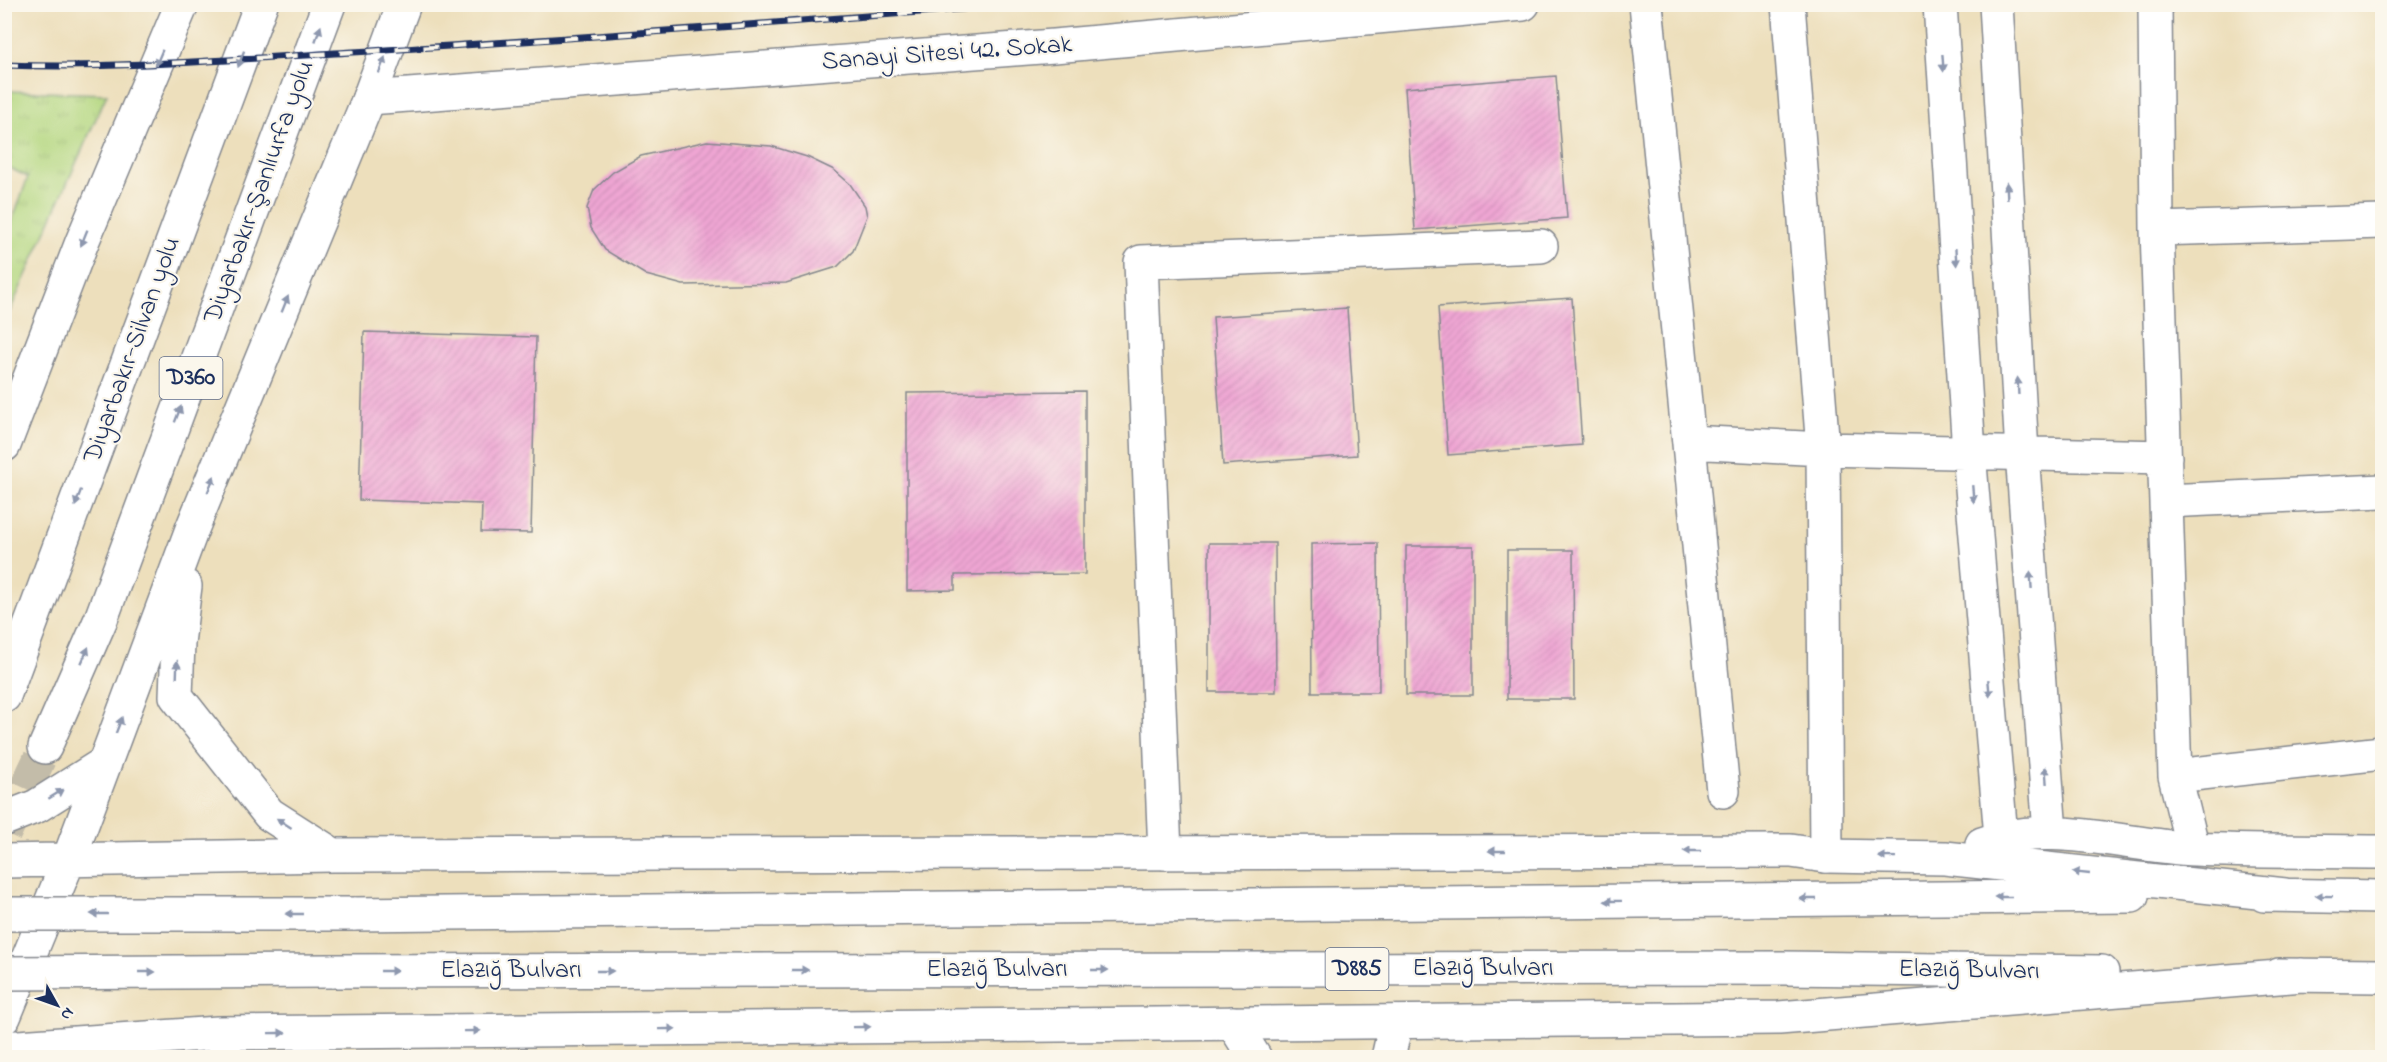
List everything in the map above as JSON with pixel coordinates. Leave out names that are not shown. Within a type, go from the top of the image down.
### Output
[{"type":"main road","points":[[4,444],[82,242],[182,4]]},
{"type":"main road","name":"Diyarbakır-Silvan yolu","points":[[4,696],[261,4]]},
{"type":"main road","name":"Diyarbakır-Şanlıurfa yolu","points":[[45,747],[101,619],[329,4]]},
{"type":"main road","points":[[4,1017],[69,859],[192,529],[369,98],[404,4]]},
{"type":"main road","name":"Sanayi Sitesi 42. Sokak","points":[[369,98],[1054,46],[1523,4]]},
{"type":"main road","points":[[1646,4],[1723,791]]},
{"type":"main road","points":[[1788,4],[1823,449],[1826,856]]},
{"type":"main road","points":[[1940,4],[1970,452],[2001,837]]},
{"type":"main road","points":[[1996,4],[2022,453],[2050,833]]},
{"type":"main road","points":[[2155,4],[2157,229],[2175,776],[2193,849]]},
{"type":"main road","points":[[2157,229],[2382,222]]},
{"type":"main road","points":[[1165,853],[1141,262],[1541,246]]},
{"type":"main road","points":[[1689,442],[1823,449],[2165,457]]},
{"type":"main road","points":[[2166,501],[2382,491]]},
{"type":"main road","points":[[192,529],[177,643],[176,696],[269,814],[333,855]]},
{"type":"main road","points":[[2175,776],[2382,753]]},
{"type":"main road","points":[[4,819],[37,806],[105,763]]},
{"type":"main road","points":[[1945,858],[2001,837],[2050,833],[2193,849],[2382,852]]},
{"type":"main road","points":[[4,861],[333,855],[1791,850],[1826,856],[1945,858],[2285,895]]},
{"type":"main road","points":[[4,914],[353,914],[2285,895],[2382,897]]},
{"type":"main road","name":"Elazığ Bulvarı","points":[[4,973],[1784,968],[2382,976]]},
{"type":"main road","points":[[4,1048],[218,1033],[1779,1018],[2302,975]]},
{"type":"main road","points":[[1388,1058],[1396,1022]]},
{"type":"main road","points":[[1233,1023],[1255,1058]]},
{"type":"main road","points":[[168,1058],[218,1033]]},
{"type":"green space","points":[[5,91],[107,94],[5,322],[5,241],[28,177],[5,166]]},
{"type":"building","points":[[1556,76],[1567,218],[1415,230],[1405,88]]},
{"type":"building","points":[[707,141],[771,146],[807,157],[834,170],[850,184],[865,206],[867,216],[853,251],[837,267],[786,283],[683,285],[646,275],[605,250],[591,228],[587,208],[594,190],[613,172],[641,156]]},
{"type":"building","points":[[1572,298],[1582,445],[1448,455],[1438,307]]},
{"type":"building","points":[[1347,308],[1357,455],[1223,465],[1213,317]]},
{"type":"building","points":[[364,332],[536,337],[531,533],[481,532],[482,504],[359,500]]},
{"type":"building","points":[[1085,391],[1085,574],[955,575],[955,590],[907,591],[907,393]]},
{"type":"building","points":[[1209,543],[1275,543],[1276,692],[1209,692]]},
{"type":"building","points":[[1378,543],[1379,692],[1312,692],[1311,544]]},
{"type":"building","points":[[1406,546],[1473,546],[1473,695],[1406,695]]},
{"type":"building","points":[[1507,550],[1573,550],[1574,699],[1507,699]]},
{"type":"tunnel","points":[[5,833],[45,747]]},
{"type":"railway","points":[[4,65],[92,66],[222,60],[605,36],[1025,4]]}]
